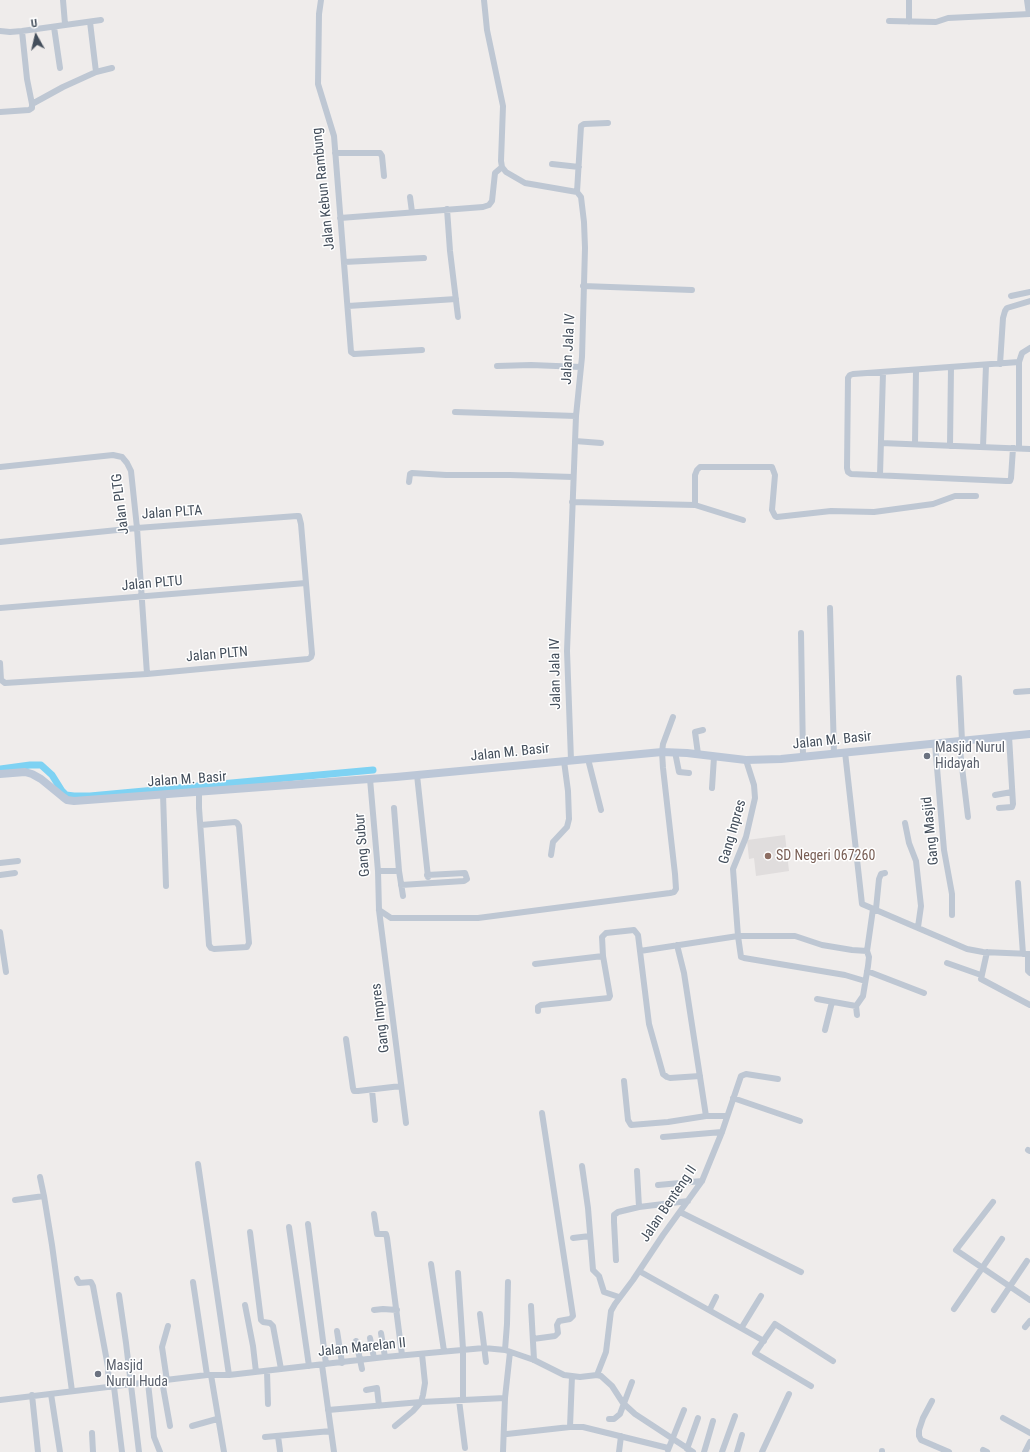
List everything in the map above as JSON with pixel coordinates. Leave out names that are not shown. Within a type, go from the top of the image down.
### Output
[{"type":"main road","name":"Jalan M. Basir","points":[[0,774],[25,772],[32,774],[41,779],[63,798],[69,801],[370,779],[662,752],[698,754],[746,760],[781,759],[1030,734]]},
{"type":"street","points":[[63,0],[65,24]]},
{"type":"street","name":"Jalan Kebun Rambung","points":[[321,0],[319,14],[318,84],[333,129],[352,353],[422,350]]},
{"type":"street","points":[[484,0],[488,37],[503,106],[502,167],[506,172],[525,183],[578,192]]},
{"type":"street","points":[[909,0],[909,22]]},
{"type":"street","points":[[889,21],[936,22],[948,18],[1029,14],[1027,0]]},
{"type":"street","points":[[0,31],[22,31],[101,20]]},
{"type":"street","points":[[90,22],[96,72]]},
{"type":"street","points":[[54,27],[60,68]]},
{"type":"street","points":[[0,112],[29,110],[32,108],[27,79],[22,31]]},
{"type":"street","points":[[32,104],[96,72],[112,68]]},
{"type":"street","name":"Jalan Jala IV","points":[[551,855],[553,842],[567,827],[569,819],[567,651],[576,416],[581,367],[585,235],[581,197],[578,192],[581,126],[584,124],[608,123]]},
{"type":"street","points":[[335,153],[380,153],[384,176]]},
{"type":"street","points":[[552,164],[580,167]]},
{"type":"street","points":[[340,218],[483,207],[489,205],[492,201],[495,173],[502,167]]},
{"type":"street","points":[[410,197],[412,212]]},
{"type":"street","points":[[447,209],[458,317]]},
{"type":"street","points":[[344,262],[424,258]]},
{"type":"street","points":[[583,286],[692,290]]},
{"type":"street","points":[[1011,296],[1030,292]]},
{"type":"street","points":[[348,306],[456,299]]},
{"type":"street","points":[[1000,364],[1003,318],[1005,311],[1007,308],[1030,301]]},
{"type":"street","points":[[1018,362],[850,375],[848,378],[848,472],[851,474],[1010,480],[1016,448],[1018,362],[1022,354],[1030,348]]},
{"type":"street","points":[[497,366],[531,365],[581,367]]},
{"type":"street","points":[[984,447],[986,365]]},
{"type":"street","points":[[950,446],[951,368]]},
{"type":"street","points":[[915,444],[916,370]]},
{"type":"street","points":[[880,475],[883,373]]},
{"type":"street","points":[[455,412],[576,416]]},
{"type":"street","points":[[575,441],[601,443]]},
{"type":"street","points":[[881,443],[1030,449]]},
{"type":"street","name":"Jalan PLTG","points":[[0,467],[113,455],[122,457],[127,463],[131,471],[137,528],[147,674]]},
{"type":"street","points":[[696,505],[695,475],[700,467],[772,467],[775,475],[772,510],[777,517],[831,511],[874,512],[933,504],[955,496],[976,496]]},
{"type":"street","points":[[409,482],[410,474],[412,473],[573,477]]},
{"type":"street","points":[[572,502],[696,505],[743,520]]},
{"type":"street","name":"Jalan PLTA","points":[[0,542],[137,528],[299,516]]},
{"type":"street","name":"Jalan PLTN","points":[[0,663],[2,680],[6,683],[147,674],[308,659],[312,654],[301,524],[299,516]]},
{"type":"street","name":"Jalan PLTU","points":[[0,608],[306,583]]},
{"type":"street","points":[[830,608],[834,753]]},
{"type":"street","points":[[801,633],[803,756]]},
{"type":"street","points":[[959,678],[961,742],[968,817]]},
{"type":"street","points":[[1016,692],[1030,691]]},
{"type":"street","points":[[380,910],[391,918],[478,918],[674,892],[676,889],[675,874],[662,752],[663,744],[672,717]]},
{"type":"street","points":[[698,754],[695,732],[703,730]]},
{"type":"street","points":[[999,808],[1012,807],[1009,736]]},
{"type":"street","name":"Gang Masjid","points":[[934,744],[944,850],[952,894],[952,915]]},
{"type":"street","points":[[675,752],[679,772],[689,773]]},
{"type":"street","points":[[845,752],[861,902],[863,905],[967,949],[987,952],[1027,954]]},
{"type":"street","points":[[712,788],[714,757]]},
{"type":"street","points":[[588,759],[601,810]]},
{"type":"street","name":"Gang Inpres","points":[[746,760],[754,785],[755,798],[746,837],[733,869],[741,956],[744,958],[845,975],[865,981]]},
{"type":"street","points":[[417,775],[428,883]]},
{"type":"street","name":"Gang Subur","points":[[370,779],[380,910]]},
{"type":"street","points":[[199,792],[201,825],[210,946],[214,949],[247,947],[249,942],[238,824],[235,822],[201,825]]},
{"type":"street","points":[[995,795],[1012,792]]},
{"type":"street","points":[[163,794],[166,886]]},
{"type":"street","points":[[394,808],[399,871],[403,896]]},
{"type":"street","points":[[905,823],[909,843],[916,861],[921,906],[918,927]]},
{"type":"street","points":[[0,863],[18,861]]},
{"type":"street","points":[[378,871],[399,871]]},
{"type":"street","points":[[0,875],[15,873]]},
{"type":"street","points":[[401,885],[466,881],[466,874],[462,873],[427,875]]},
{"type":"street","points":[[857,1015],[856,1006],[862,996],[867,971],[869,957],[867,951],[879,879],[882,874],[885,873]]},
{"type":"street","points":[[1018,884],[1028,971],[1030,973]]},
{"type":"street","name":"Gang Impres","points":[[380,910],[406,1123]]},
{"type":"street","points":[[538,1011],[538,1007],[541,1005],[609,998],[610,996],[603,956],[602,940],[604,934],[631,929],[638,935],[649,1024],[664,1074],[670,1078],[700,1076]]},
{"type":"street","points":[[0,932],[6,972]]},
{"type":"street","points":[[640,951],[738,936],[794,936],[822,945],[867,951]]},
{"type":"street","points":[[677,946],[684,972],[706,1116]]},
{"type":"street","points":[[987,952],[981,979],[1030,1005]]},
{"type":"street","points":[[535,964],[603,956]]},
{"type":"street","points":[[947,963],[981,974]]},
{"type":"street","points":[[867,971],[924,993]]},
{"type":"street","points":[[817,999],[856,1006]]},
{"type":"street","points":[[825,1030],[832,1002]]},
{"type":"street","points":[[346,1039],[353,1089],[358,1091],[401,1086]]},
{"type":"street","name":"Jalan Benteng II","points":[[597,1375],[606,1352],[611,1311],[619,1297],[641,1272],[702,1181],[722,1132],[742,1075],[746,1074],[778,1079]]},
{"type":"street","points":[[624,1081],[628,1120],[631,1124],[668,1122],[706,1116],[727,1116]]},
{"type":"street","points":[[372,1090],[374,1120]]},
{"type":"street","points":[[733,1098],[800,1121]]},
{"type":"street","points":[[533,1339],[555,1336],[558,1333],[557,1325],[559,1321],[571,1319],[573,1314],[542,1113]]},
{"type":"street","points":[[663,1137],[722,1132]]},
{"type":"street","points":[[198,1164],[229,1375]]},
{"type":"street","points":[[582,1166],[588,1208],[593,1270],[599,1276],[603,1290],[619,1297]]},
{"type":"street","points":[[637,1171],[639,1207]]},
{"type":"street","points":[[40,1177],[72,1392]]},
{"type":"street","points":[[658,1185],[702,1181]]},
{"type":"street","points":[[15,1200],[44,1196]]},
{"type":"street","points":[[616,1260],[614,1215],[618,1212],[639,1207],[688,1201]]},
{"type":"street","points":[[993,1202],[956,1250],[1030,1300]]},
{"type":"street","points":[[680,1212],[801,1272]]},
{"type":"street","points":[[374,1214],[377,1234],[386,1235],[402,1355]]},
{"type":"street","points":[[308,1224],[328,1410],[334,1452]]},
{"type":"street","points":[[289,1227],[309,1366]]},
{"type":"street","points":[[250,1232],[261,1320],[263,1322],[270,1323],[273,1326],[281,1369]]},
{"type":"street","points":[[573,1238],[590,1236]]},
{"type":"street","points":[[954,1308],[1002,1239]]},
{"type":"street","points":[[994,1310],[1027,1261]]},
{"type":"street","points":[[431,1264],[444,1351]]},
{"type":"street","points":[[641,1272],[710,1309],[764,1341]]},
{"type":"street","points":[[458,1273],[463,1349],[461,1399],[466,1448]]},
{"type":"street","points":[[76,1279],[79,1283],[91,1282],[93,1286],[112,1387],[122,1452]]},
{"type":"street","points":[[193,1282],[224,1452]]},
{"type":"street","points":[[503,1452],[508,1282]]},
{"type":"street","points":[[119,1295],[140,1452]]},
{"type":"street","points":[[742,1327],[761,1296]]},
{"type":"street","points":[[710,1309],[716,1297]]},
{"type":"street","points":[[245,1305],[253,1346],[256,1372]]},
{"type":"street","points":[[532,1306],[534,1360]]},
{"type":"street","points":[[374,1310],[397,1310]]},
{"type":"street","points":[[480,1314],[486,1362]]},
{"type":"street","points":[[1025,1328],[1030,1321]]},
{"type":"street","points":[[811,1386],[755,1353],[775,1324],[832,1361]]},
{"type":"street","points":[[168,1326],[162,1347],[164,1381],[170,1426]]},
{"type":"street","points":[[337,1331],[342,1363]]},
{"type":"street","points":[[381,1333],[385,1357]]},
{"type":"street","points":[[370,1338],[374,1358]]},
{"type":"street","points":[[356,1341],[362,1369]]},
{"type":"street","name":"Jalan Marelan II","points":[[0,1400],[209,1375],[229,1375],[402,1355],[484,1348],[507,1351],[534,1360],[564,1375],[580,1377],[597,1375]]},
{"type":"street","points":[[394,1426],[413,1411],[421,1402],[425,1383],[422,1354]]},
{"type":"street","points":[[267,1371],[268,1404]]},
{"type":"street","points":[[597,1375],[601,1376],[609,1383],[623,1403],[635,1414],[690,1450],[698,1418]]},
{"type":"street","points":[[570,1427],[572,1376]]},
{"type":"street","points":[[609,1419],[614,1419],[619,1416],[632,1382]]},
{"type":"street","points":[[148,1383],[154,1437],[160,1452]]},
{"type":"street","points":[[366,1390],[377,1388],[379,1406]]},
{"type":"street","points":[[51,1394],[60,1452]]},
{"type":"street","points":[[762,1452],[789,1394]]},
{"type":"street","points":[[32,1395],[38,1452]]},
{"type":"street","points":[[328,1410],[461,1399],[505,1398]]},
{"type":"street","points":[[932,1401],[923,1418],[919,1430],[919,1436],[921,1440],[949,1452]]},
{"type":"street","points":[[507,1434],[583,1427],[621,1436],[668,1450],[684,1410]]},
{"type":"street","points":[[722,1452],[735,1416]]},
{"type":"street","points":[[1003,1418],[1030,1433]]},
{"type":"street","points":[[192,1426],[217,1419]]},
{"type":"street","points":[[704,1452],[713,1421]]},
{"type":"street","points":[[265,1437],[331,1431]]},
{"type":"street","points":[[92,1433],[93,1452]]},
{"type":"street","points":[[737,1452],[742,1435]]},
{"type":"street","points":[[278,1436],[280,1451]]},
{"type":"street","points":[[619,1452],[621,1436]]},
{"type":"street","points":[[1025,1452],[1030,1442]]},
{"type":"shaded area","name":"SD Negeri 067260","points":[[785,835],[789,871],[756,876],[754,858],[749,859],[747,840]]},
{"type":"waterway","points":[[0,769],[41,765],[52,775],[66,795],[74,796],[90,796],[373,770]]},
{"type":"place","name":"Masjid Nurul Hidayah","points":[[927,756]]},
{"type":"place","name":"SD Negeri 067260","points":[[768,856]]},
{"type":"place","name":"Masjid Nurul Huda","points":[[98,1374]]}]
